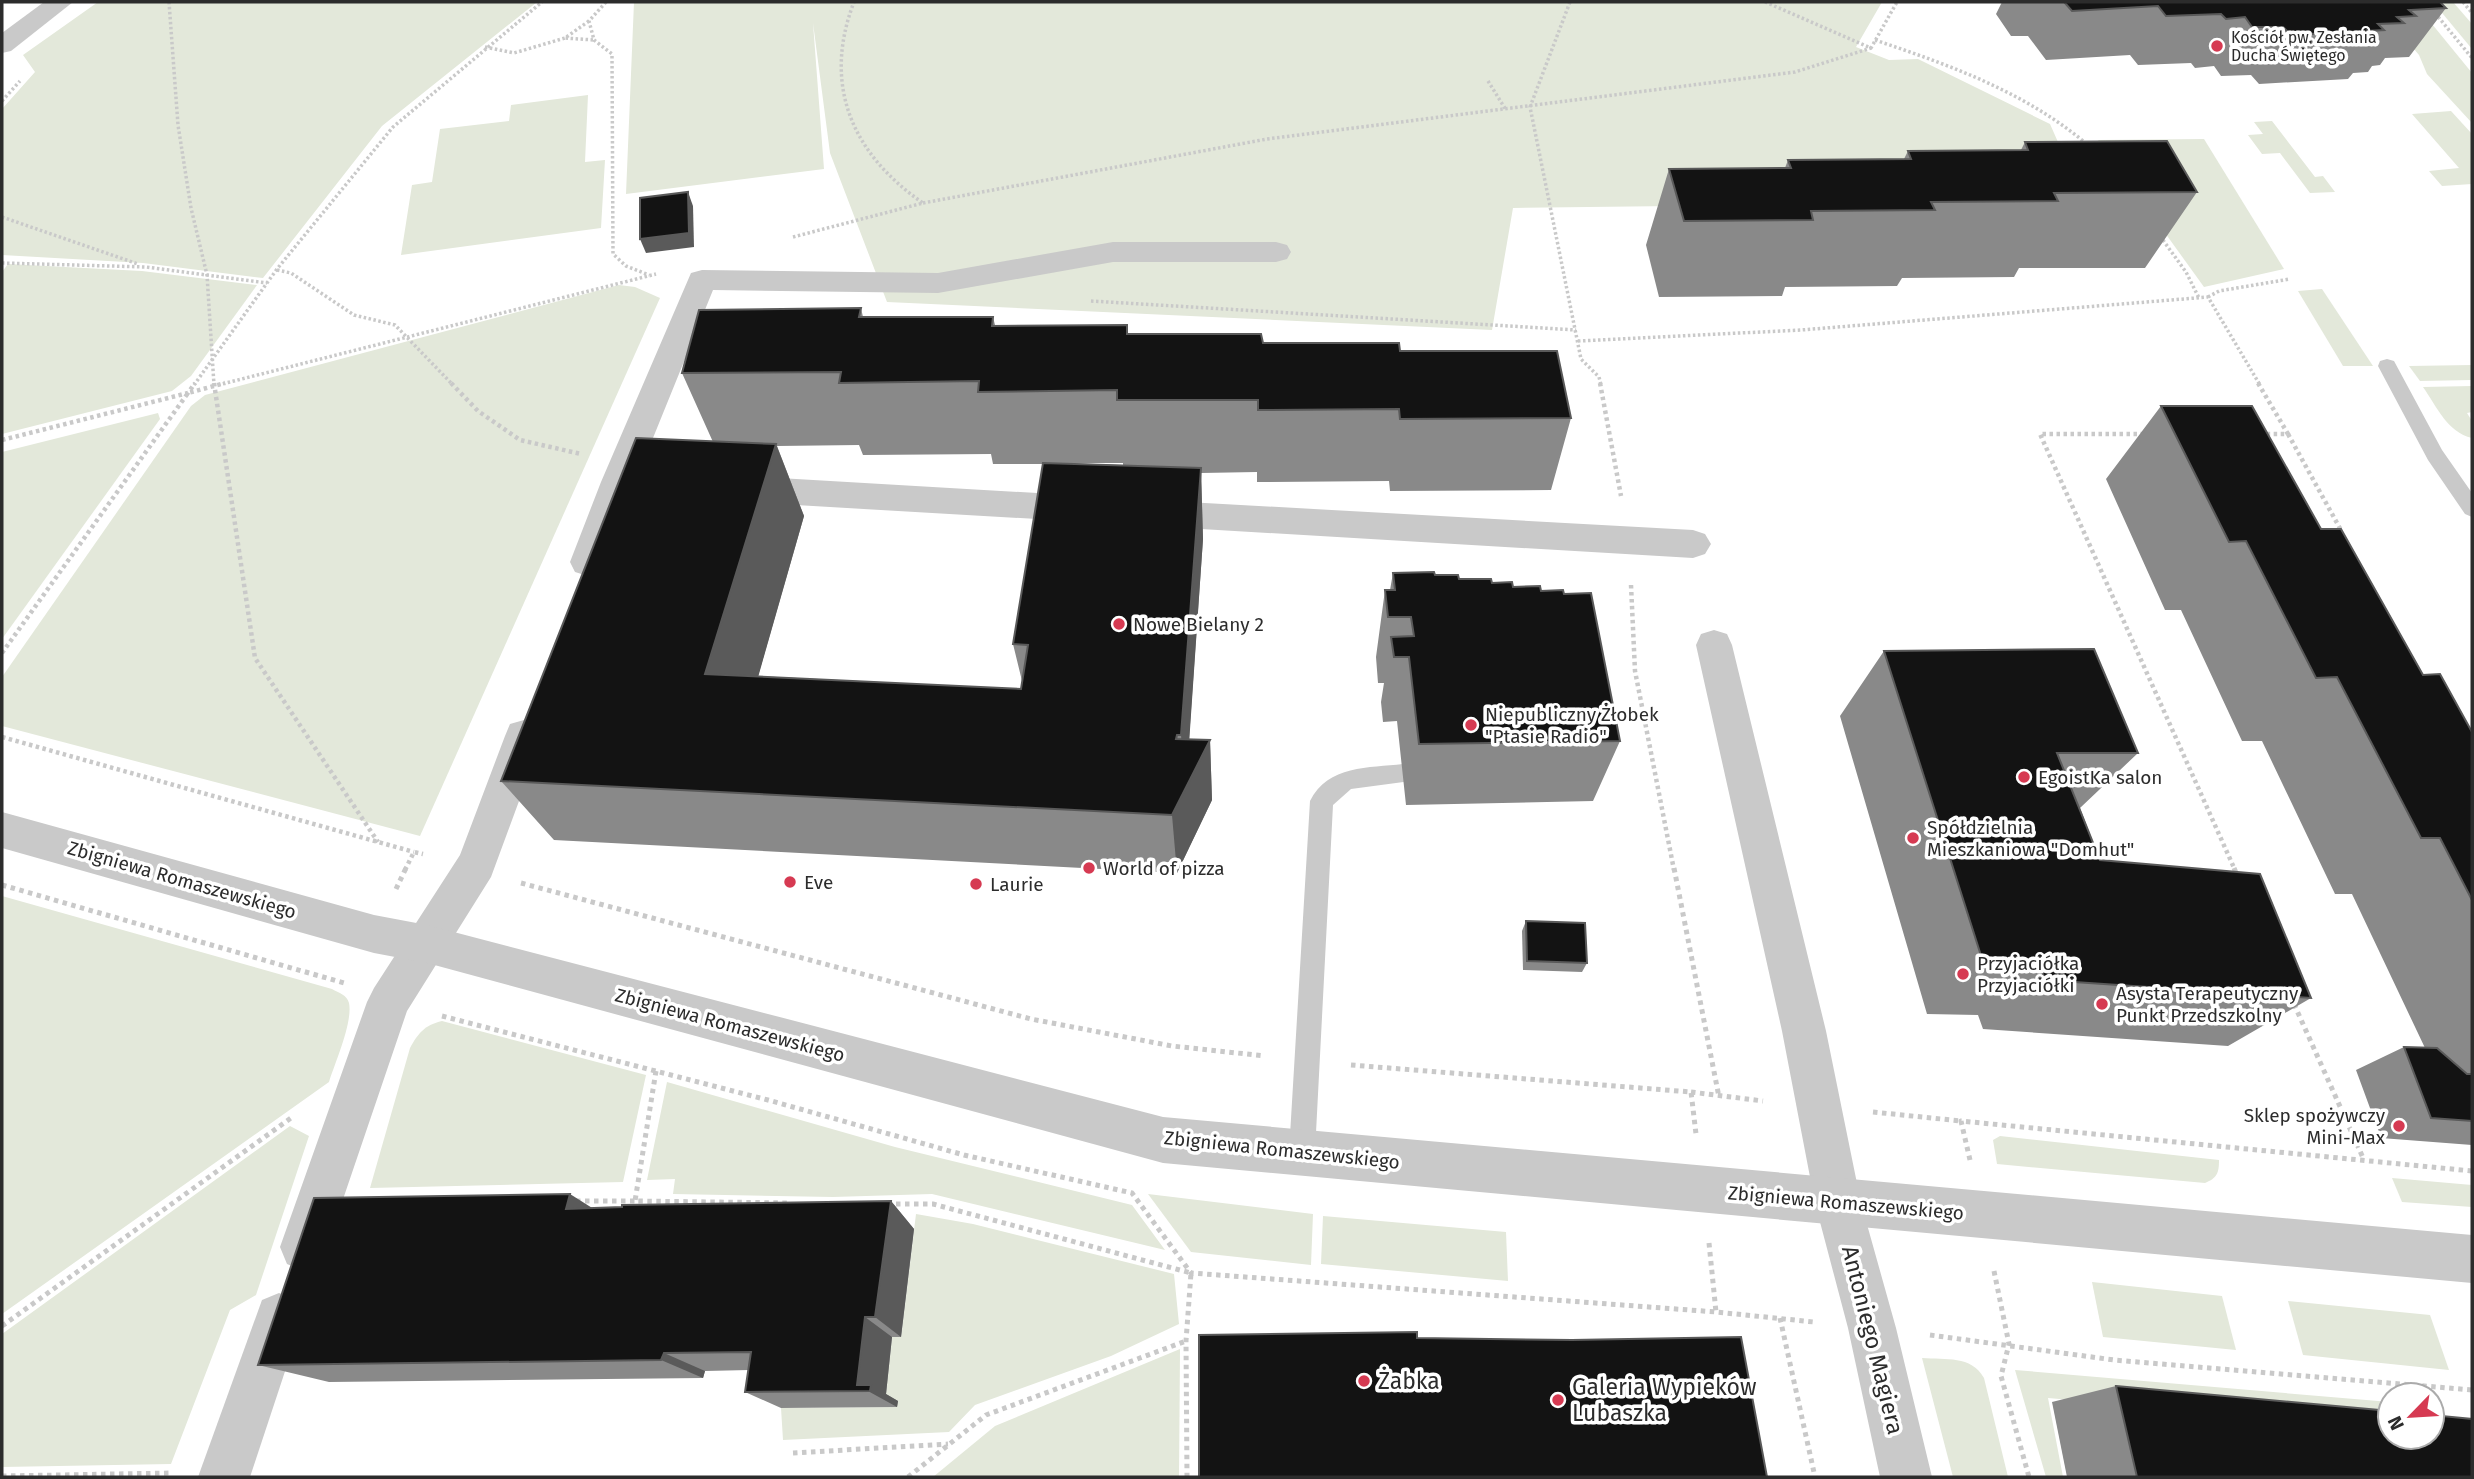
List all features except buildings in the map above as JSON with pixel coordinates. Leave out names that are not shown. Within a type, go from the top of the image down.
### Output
[{"type":"street","points":[[2,45],[60,2]]},
{"type":"street","points":[[575,597],[622,471],[702,280],[938,284],[1114,253],[1276,252]]},
{"type":"street","points":[[622,471],[708,487],[1693,544]]},
{"type":"street","name":"Antoniego Magiera","points":[[1714,645],[1804,1031],[1838,1203],[1872,1328],[1906,1477]]},
{"type":"street","points":[[224,1477],[389,1002],[477,864],[538,699]]},
{"type":"street","name":"Zbigniewa Romaszewskiego","points":[[2,830],[374,934],[427,944],[1163,1140],[1838,1203],[2472,1258]]},
{"type":"lane","points":[[2387,366],[2435,455],[2472,509]]},
{"type":"lane","points":[[1302,1152],[1305,1061],[1322,802],[1345,780],[1403,774]]},
{"type":"path","points":[[169,2],[178,125],[191,208],[207,275],[214,386],[255,658],[378,842]]},
{"type":"path","points":[[2,653],[267,282],[393,127],[485,47],[542,2]]},
{"type":"path","points":[[485,47],[514,53],[565,38],[589,21],[606,2]]},
{"type":"path","points":[[853,2],[841,43],[843,87],[854,122],[867,148],[884,172],[923,203]]},
{"type":"path","points":[[1765,2],[1871,48]]},
{"type":"path","points":[[785,239],[923,203],[1267,139],[1795,72],[1871,48],[1896,2]]},
{"type":"path","points":[[2463,2],[2472,13]]},
{"type":"path","points":[[2434,11],[2472,58]]},
{"type":"path","points":[[589,21],[594,40]]},
{"type":"path","points":[[565,38],[594,40],[612,54],[613,254],[626,267],[651,276]]},
{"type":"path","points":[[1875,40],[1959,69],[2028,102],[2075,133],[2094,150]]},
{"type":"path","points":[[1488,81],[1506,110]]},
{"type":"path","points":[[2,217],[146,267]]},
{"type":"path","points":[[2156,231],[2186,272],[2199,298]]},
{"type":"path","points":[[2,263],[146,267],[267,282]]},
{"type":"path","points":[[277,270],[292,273],[354,315],[396,325],[478,411],[520,440],[622,471]]},
{"type":"path","points":[[2,440],[615,282],[665,272]]},
{"type":"path","points":[[1578,341],[1801,330],[2199,298],[2219,291],[2290,279]]},
{"type":"path","points":[[2208,297],[2288,434],[2347,543]]},
{"type":"path","points":[[1082,300],[1576,330]]},
{"type":"path","points":[[2151,434],[2040,434],[2239,880]]},
{"type":"path","points":[[2261,434],[2288,434]]},
{"type":"path","points":[[2,737],[414,852],[477,864],[505,879],[1031,1019],[1172,1046],[1305,1061],[1691,1092],[1716,1312]]},
{"type":"path","points":[[347,984],[414,852]]},
{"type":"path","points":[[2290,994],[2364,1160]]},
{"type":"path","points":[[635,1201],[656,1071]]},
{"type":"path","points":[[2,1326],[301,1111]]},
{"type":"path","points":[[565,1202],[798,1203]]},
{"type":"path","points":[[879,1204],[933,1204],[1191,1273],[1186,1341],[1187,1477]]},
{"type":"path","points":[[1780,1318],[1815,1477]]},
{"type":"path","points":[[908,1477],[986,1415],[1186,1341]]},
{"type":"path","points":[[793,1453],[949,1444]]},
{"type":"path","points":[[2,1476],[178,1473]]},
{"type":"shaded area","points":[[98,2],[537,2],[382,126],[263,278],[143,263],[2,255],[2,109],[35,72],[23,55]]},
{"type":"shaded area","points":[[634,2],[1882,2],[1856,47],[1889,60],[1918,59],[2050,124],[2084,201],[1513,208],[1492,330],[887,302],[830,153],[813,23],[824,169],[626,194]]},
{"type":"shaded area","points":[[2414,2],[2472,73],[2472,123],[2427,74],[2419,55],[2409,43]]},
{"type":"shaded area","points":[[2433,2],[2453,2],[2472,24],[2472,49]]},
{"type":"shaded area","points":[[588,95],[585,162],[605,160],[601,228],[401,255],[412,185],[432,182],[440,129],[509,121],[511,105]]},
{"type":"shaded area","points":[[2451,111],[2472,134],[2472,184],[2442,186],[2429,171],[2459,168],[2412,114]]},
{"type":"shaded area","points":[[2272,121],[2315,177],[2323,176],[2335,192],[2310,193],[2280,153],[2262,154],[2248,135],[2263,134],[2254,122]]},
{"type":"shaded area","points":[[2204,139],[2284,269],[2204,287],[2098,140]]},
{"type":"shaded area","points":[[8,264],[142,271],[257,285],[191,376],[172,391],[2,434],[2,272]]},
{"type":"shaded area","points":[[619,285],[635,287],[660,298],[420,836],[2,726],[2,677],[191,406],[205,395]]},
{"type":"shaded area","points":[[2322,289],[2373,366],[2343,366],[2298,291]]},
{"type":"shaded area","points":[[2472,365],[2472,380],[2420,381],[2409,366]]},
{"type":"shaded area","points":[[2472,386],[2472,412],[2467,413],[2472,421],[2472,438],[2463,435],[2449,424],[2423,387]]},
{"type":"shaded area","points":[[158,413],[160,419],[2,639],[2,452]]},
{"type":"shaded area","points":[[2,896],[332,989],[346,998],[350,1011],[329,1082],[2,1314]]},
{"type":"shaded area","points":[[442,1021],[646,1075],[623,1182],[370,1188],[410,1048],[423,1030]]},
{"type":"shaded area","points":[[667,1082],[895,1147],[1132,1205],[1165,1250],[932,1194],[833,1197],[673,1194],[675,1179],[647,1180]]},
{"type":"shaded area","points":[[290,1126],[309,1136],[256,1295],[230,1310],[171,1464],[2,1467],[2,1334]]},
{"type":"shaded area","points":[[2000,1136],[2219,1160],[2218,1168],[2215,1177],[2205,1183],[1997,1164],[1993,1140]]},
{"type":"shaded area","points":[[2392,1178],[2472,1185],[2472,1207],[2402,1202]]},
{"type":"shaded area","points":[[1148,1194],[1313,1214],[1311,1265],[1191,1252]]},
{"type":"shaded area","points":[[916,1214],[973,1224],[1174,1274],[1179,1324],[1111,1356],[975,1405],[949,1432],[783,1440],[781,1408],[897,1407],[885,1401],[892,1337],[901,1337]]},
{"type":"shaded area","points":[[1323,1216],[1506,1232],[1508,1281],[1321,1264]]},
{"type":"shaded area","points":[[2092,1282],[2222,1296],[2236,1350],[2103,1337]]},
{"type":"shaded area","points":[[2288,1301],[2430,1315],[2449,1370],[2303,1355]]},
{"type":"shaded area","points":[[1180,1349],[1179,1477],[933,1477],[995,1426]]},
{"type":"shaded area","points":[[1922,1358],[1957,1360],[1972,1365],[1979,1371],[1984,1378],[2008,1477],[1953,1477]]},
{"type":"shaded area","points":[[2015,1370],[2376,1401],[2376,1427],[2048,1398],[2063,1477],[2046,1477]]},
{"type":"place","name":"Kościół pw. Zesłania Ducha Świętego","points":[[2217,46]]},
{"type":"place","name":"Nowe Bielany 2","points":[[1119,624]]},
{"type":"place","name":"Niepubliczny Żłobek \"Ptasie Radio\"","points":[[1471,725]]},
{"type":"place","name":"EgoistKa salon","points":[[2024,777]]},
{"type":"place","name":"Spółdzielnia Mieszkaniowa \"Domhut\"","points":[[1913,838]]},
{"type":"place","name":"World of pizza","points":[[1089,868]]},
{"type":"place","name":"Eve","points":[[790,882]]},
{"type":"place","name":"Laurie","points":[[976,884]]},
{"type":"place","name":"Przyjaciółka Przyjaciółki","points":[[1963,974]]},
{"type":"place","name":"Asysta Terapeutyczny Punkt Przedszkolny","points":[[2102,1004]]},
{"type":"place","name":"Sklep spożywczy Mini-Max","points":[[2399,1126]]},
{"type":"place","name":"Żabka","points":[[1364,1381]]},
{"type":"place","name":"Galeria Wypieków Lubaszka","points":[[1558,1400]]}]
